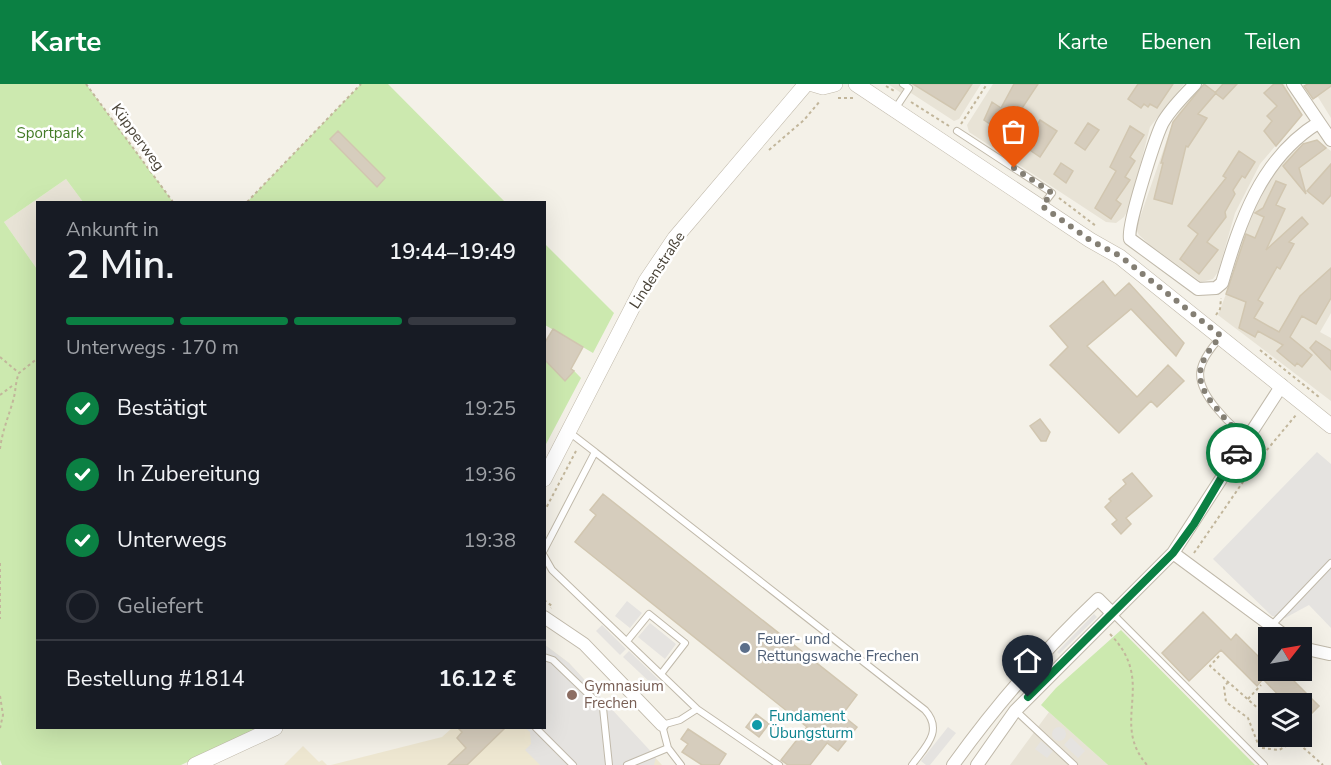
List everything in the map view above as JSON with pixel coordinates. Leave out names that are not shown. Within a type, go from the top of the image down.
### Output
[{"type":"street","name":"Lindenstraße","points":[[546,476],[575,436],[646,281],[675,238],[806,84]]},
{"type":"street","points":[[813,84],[833,91]]},
{"type":"street","points":[[1195,84],[1164,122],[1154,140],[1136,208],[1130,219],[1128,234],[1130,239],[1198,289],[1216,288],[1222,283],[1237,233],[1251,198],[1266,173],[1305,131],[1318,123]]},
{"type":"street","points":[[1293,84],[1331,140]]},
{"type":"street","points":[[859,86],[899,103],[1090,240],[1120,256],[1331,426]]},
{"type":"street","points":[[977,765],[1015,711],[1173,553],[1282,385]]},
{"type":"street","points":[[1173,553],[1271,626]]},
{"type":"street","points":[[953,765],[1019,680],[1098,599],[1113,614]]},
{"type":"street","points":[[546,618],[584,644],[662,725]]},
{"type":"street","points":[[1312,650],[1329,654]]},
{"type":"street","points":[[195,765],[273,729]]},
{"type":"lane","points":[[899,103],[909,88],[903,84]]},
{"type":"lane","points":[[957,131],[1052,193],[1042,206]]},
{"type":"lane","points":[[1221,336],[1209,350],[1201,367],[1199,382],[1206,396],[1231,426],[1248,437]]},
{"type":"lane","points":[[575,436],[925,710],[932,718],[934,727],[932,738],[912,765]]},
{"type":"lane","points":[[546,545],[595,452]]},
{"type":"lane","points":[[546,560],[552,570],[698,709],[779,765]]},
{"type":"lane","points":[[1271,626],[1331,563]]},
{"type":"lane","points":[[1113,614],[1264,765]]},
{"type":"lane","points":[[627,641],[649,615],[685,643],[661,674]]},
{"type":"lane","points":[[546,658],[553,660],[603,708],[609,765]]},
{"type":"lane","points":[[681,765],[668,748],[662,725],[680,720],[698,709]]},
{"type":"lane","points":[[1015,711],[1074,765]]},
{"type":"lane","points":[[537,729],[573,765]]},
{"type":"lane","points":[[627,765],[668,748]]},
{"type":"path","name":"Küpperweg","points":[[86,84],[172,201]]},
{"type":"path","points":[[248,201],[361,84]]},
{"type":"path","points":[[883,84],[899,103],[957,131],[987,84]]},
{"type":"path","points":[[833,91],[856,97],[859,86]]},
{"type":"path","points":[[768,151],[804,120],[816,103],[825,99]]},
{"type":"path","points":[[1208,326],[1221,309],[1222,283]]},
{"type":"path","points":[[0,357],[19,373]]},
{"type":"path","points":[[0,449],[3,425],[14,399],[14,385],[19,373],[36,360]]},
{"type":"path","points":[[0,395],[14,385]]},
{"type":"path","points":[[1186,562],[1256,463],[1314,392]]},
{"type":"path","points":[[546,507],[575,436]]},
{"type":"path","points":[[0,563],[0,619]]},
{"type":"path","points":[[1102,626],[1120,645],[1131,665],[1134,683],[1132,736],[1147,765]]},
{"type":"path","points":[[1219,656],[1210,666],[1258,708]]},
{"type":"path","points":[[1228,682],[1224,687],[1226,702],[1248,718],[1258,744]]},
{"type":"path","points":[[1248,699],[1262,685]]},
{"type":"path","points":[[0,696],[3,715],[0,728]]},
{"type":"path","points":[[1259,747],[1269,751],[1284,747]]},
{"type":"path","points":[[1302,747],[1323,765]]},
{"type":"shaded area","points":[[888,84],[981,84],[959,119],[954,121],[911,93],[907,97]]},
{"type":"shaded area","points":[[993,84],[1184,84],[1150,127],[1129,208],[1124,217],[1116,223],[1106,222],[969,132],[967,125]]},
{"type":"shaded area","points":[[1204,84],[1284,84],[1302,115],[1260,164],[1235,213],[1218,272],[1213,279],[1201,282],[1150,245],[1136,229],[1173,122],[1183,106]]},
{"type":"shaded area","points":[[1305,84],[1331,84],[1331,118],[1318,97],[1313,99]]},
{"type":"shaded area","points":[[1317,140],[1331,151],[1331,313],[1320,332],[1331,338],[1331,401],[1218,315],[1231,281],[1249,219],[1280,162],[1303,144]]},
{"type":"shaded area","points":[[66,179],[82,201],[36,201],[36,268],[4,222]]},
{"type":"shaded area","points":[[1317,452],[1331,464],[1331,628],[1309,605],[1285,618],[1272,616],[1213,559]]},
{"type":"shaded area","points":[[627,601],[642,613],[630,628],[615,616]]},
{"type":"shaded area","points":[[1094,614],[1097,617],[1059,654],[1057,652]]},
{"type":"shaded area","points":[[650,623],[676,644],[665,659],[638,637]]},
{"type":"shaded area","points":[[602,625],[626,649],[620,655],[596,631]]},
{"type":"shaded area","name":"Gymnasium Frechen","points":[[546,646],[569,663],[662,765],[331,765],[442,737],[451,729],[546,729]]},
{"type":"shaded area","name":"Gymnasium Frechen","points":[[546,646],[569,663],[656,757],[654,765],[540,765],[525,750],[531,744],[530,732],[526,729],[546,729]]},
{"type":"shaded area","points":[[629,651],[660,681],[655,687],[623,657]]},
{"type":"shaded area","points":[[1049,712],[1108,765],[1010,765]]},
{"type":"shaded area","points":[[948,727],[956,733],[930,765],[926,765],[921,761]]},
{"type":"shaded area","points":[[1056,727],[1062,727],[1066,734],[1062,741],[1056,741],[1052,737],[1052,731]]},
{"type":"shaded area","points":[[1071,737],[1085,751],[1078,758],[1064,745]]},
{"type":"shaded area","points":[[1041,741],[1053,751],[1047,758],[1035,749]]},
{"type":"shaded area","points":[[303,746],[319,762],[322,760],[327,765],[284,765]]},
{"type":"green space","name":"Sportpark","points":[[0,84],[86,84],[172,201],[82,201],[66,179],[4,222],[36,268],[36,729],[259,729],[181,765],[2,765],[0,760]]},
{"type":"green space","points":[[361,84],[388,84],[504,201],[248,201]]},
{"type":"green space","points":[[546,245],[614,313],[593,353],[546,326]]},
{"type":"green space","points":[[546,342],[581,378],[546,444]]},
{"type":"green space","points":[[1121,630],[1255,765],[1108,765],[1041,705],[1056,688]]},
{"type":"building","points":[[913,84],[972,84],[955,110]]},
{"type":"building","points":[[1014,84],[1038,84],[1005,134],[984,120],[992,102],[1001,108]]},
{"type":"building","points":[[1138,84],[1173,84],[1157,108],[1144,104],[1141,108],[1128,99]]},
{"type":"building","points":[[1204,84],[1216,93],[1198,114],[1207,118],[1188,147],[1186,146],[1172,204],[1154,199],[1163,163],[1161,163],[1173,122]]},
{"type":"building","points":[[1223,84],[1237,84],[1223,99],[1215,93]]},
{"type":"building","points":[[1274,84],[1282,84],[1302,115],[1276,146],[1264,131],[1272,121],[1267,116],[1277,106],[1264,93]]},
{"type":"building","points":[[1331,84],[1331,86],[1313,99],[1304,86]]},
{"type":"building","points":[[1040,120],[1057,131],[1040,157],[1024,146]]},
{"type":"building","points":[[1088,123],[1099,130],[1085,150],[1075,143]]},
{"type":"building","points":[[1130,126],[1144,135],[1130,157],[1135,161],[1125,177],[1130,180],[1116,200],[1121,204],[1111,219],[1095,208],[1116,171],[1110,167]]},
{"type":"building","points":[[338,131],[385,178],[377,187],[330,139]]},
{"type":"building","points":[[1317,140],[1326,148],[1299,168],[1306,194],[1283,166],[1303,144]]},
{"type":"building","points":[[1239,151],[1255,162],[1245,178],[1242,176],[1233,190],[1235,194],[1225,212],[1226,217],[1207,242],[1218,250],[1199,274],[1180,259],[1198,234],[1188,226],[1226,178],[1223,176]]},
{"type":"building","points":[[1061,163],[1073,171],[1066,183],[1054,174]]},
{"type":"building","points":[[1331,164],[1331,195],[1323,204],[1307,191]]},
{"type":"building","points":[[1276,181],[1286,185],[1276,205],[1285,209],[1266,250],[1302,217],[1308,224],[1289,242],[1294,244],[1280,269],[1277,267],[1258,300],[1263,303],[1254,318],[1279,332],[1300,296],[1331,268],[1331,298],[1316,324],[1302,316],[1290,337],[1312,355],[1302,367],[1297,363],[1295,366],[1277,351],[1283,345],[1258,331],[1255,337],[1239,328],[1246,302],[1226,294],[1246,234],[1255,238],[1264,217],[1255,213],[1263,208]]},
{"type":"building","points":[[1103,281],[1115,296],[1129,283],[1184,343],[1176,356],[1131,309],[1087,346],[1137,397],[1168,365],[1184,381],[1157,407],[1151,401],[1119,433],[1050,365],[1068,347],[1050,326]]},
{"type":"building","points":[[553,329],[583,347],[571,369],[574,371],[565,381],[546,361],[546,341]]},
{"type":"building","points":[[1316,341],[1331,351],[1331,370],[1310,348]]},
{"type":"building","points":[[1040,419],[1050,432],[1046,441],[1041,441],[1030,426]]},
{"type":"building","points":[[1132,473],[1152,496],[1126,518],[1131,524],[1121,534],[1112,524],[1117,520],[1105,507],[1111,501],[1109,499],[1126,484],[1123,480]]},
{"type":"building","points":[[603,494],[857,695],[842,715],[857,727],[838,751],[827,743],[810,765],[788,765],[781,760],[807,727],[575,542],[596,515],[590,510]]},
{"type":"building","points":[[1203,612],[1231,640],[1236,634],[1258,656],[1258,681],[1261,681],[1257,686],[1221,650],[1189,681],[1162,653]]},
{"type":"building","points":[[1265,681],[1294,681],[1306,693],[1276,693]]},
{"type":"building","points":[[1312,699],[1319,706],[1312,713]]},
{"type":"building","name":"Fundament Übungsturm","points":[[756,714],[769,724],[759,737],[746,727]]},
{"type":"building","points":[[459,729],[504,729],[467,765],[448,765],[466,748],[457,738],[462,732]]},
{"type":"building","points":[[688,729],[726,754],[719,765],[702,765],[682,752],[688,744],[681,739]]},
{"type":"way so far","points":[[1014,168],[1052,193],[1042,206],[1104,249],[1120,256],[1221,336],[1209,350],[1201,367],[1199,382],[1206,396],[1231,426],[1248,437],[1236,453]]},
{"type":"place","name":"Feuer- und Rettungswache Frechen","points":[[745,648]]},
{"type":"place","name":"Gymnasium Frechen","points":[[572,695]]},
{"type":"place","name":"Fundament Übungsturm","points":[[757,725]]},
{"type":"route","points":[[1028,697],[1173,553],[1194,524],[1236,453]]}]
